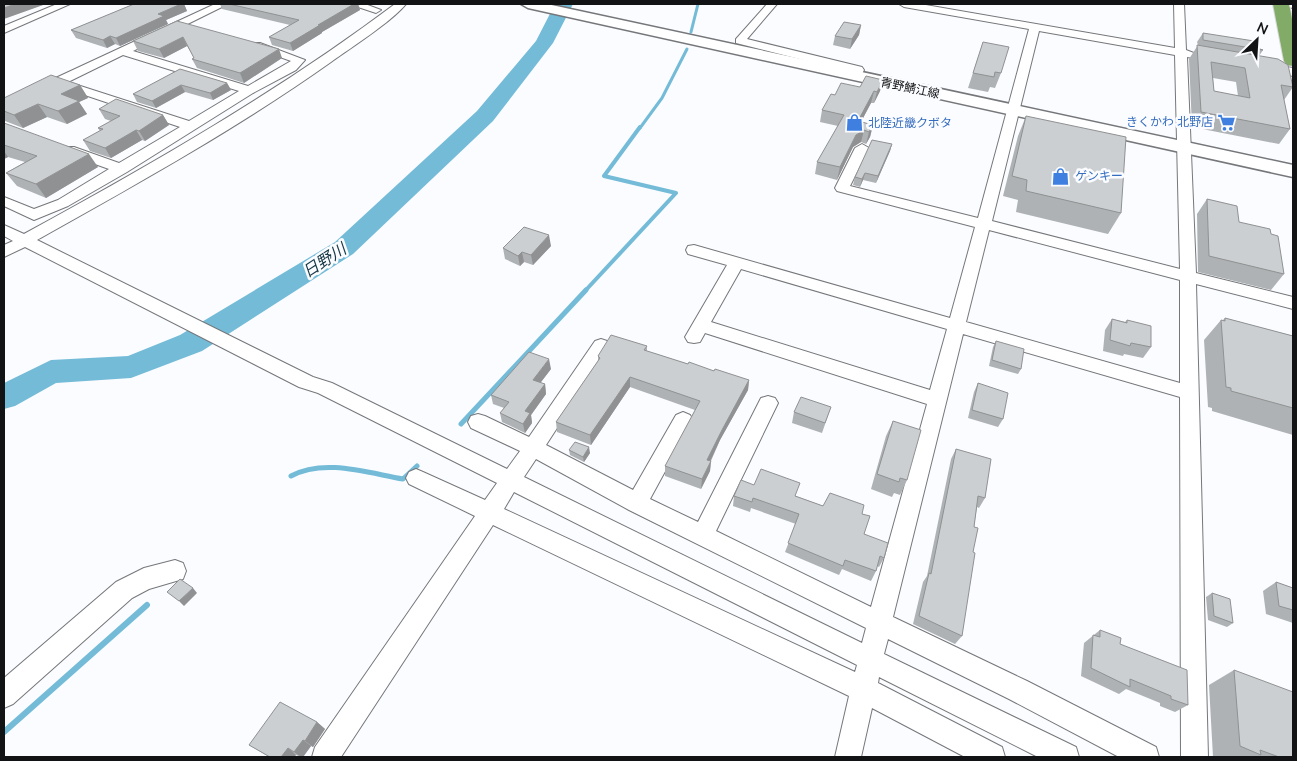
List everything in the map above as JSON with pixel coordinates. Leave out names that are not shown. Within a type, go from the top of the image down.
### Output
[{"type":"highway","points":[[1281,4],[1293,61]]},
{"type":"main road","name":"青野鯖江線","points":[[528,4],[1293,171]]},
{"type":"street","points":[[4,30],[65,4]]},
{"type":"street","points":[[4,107],[223,4]]},
{"type":"street","points":[[354,4],[380,7]]},
{"type":"street","points":[[4,252],[26,243],[244,116],[298,80],[401,4]]},
{"type":"street","points":[[772,4],[740,41],[858,70],[855,76]]},
{"type":"street","points":[[904,4],[1209,57]]},
{"type":"street","points":[[1179,4],[1188,276],[1196,757]]},
{"type":"street","points":[[1287,4],[1293,5]]},
{"type":"street","points":[[188,6],[206,11]]},
{"type":"street","points":[[363,19],[380,7]]},
{"type":"street","points":[[180,24],[198,29]]},
{"type":"street","points":[[848,757],[880,624],[1035,27]]},
{"type":"street","points":[[4,201],[34,215],[63,203],[122,169],[249,90],[292,67],[299,60],[244,42]]},
{"type":"street","points":[[121,51],[249,90]]},
{"type":"street","points":[[1256,66],[1293,72]]},
{"type":"street","points":[[142,156],[156,155],[278,87],[298,80]]},
{"type":"street","points":[[57,81],[191,126]]},
{"type":"street","points":[[58,146],[122,169]]},
{"type":"street","points":[[862,148],[842,188],[1293,303]]},
{"type":"street","points":[[4,230],[26,243],[306,382],[326,388],[1066,757]]},
{"type":"street","points":[[694,250],[1190,393]]},
{"type":"street","points":[[737,262],[697,331],[938,400]]},
{"type":"street","points":[[326,757],[601,346]]},
{"type":"street","points":[[703,534],[768,403]]},
{"type":"street","points":[[637,503],[683,420]]},
{"type":"street","points":[[478,422],[880,624],[1018,690],[1146,757]]},
{"type":"street","points":[[416,478],[864,690],[992,757]]},
{"type":"street","points":[[4,695],[124,590],[144,579],[175,571]]},
{"type":"building","points":[[4,4],[15,4],[4,8]]},
{"type":"building","points":[[134,4],[181,4],[158,14],[164,16],[116,38],[110,36],[103,40],[71,30]]},
{"type":"building","points":[[229,4],[354,4],[290,43],[269,37],[299,20]]},
{"type":"building","points":[[177,21],[279,49],[240,73],[192,59],[194,58],[183,37],[159,49],[133,41]]},
{"type":"building","points":[[844,22],[861,25],[852,39],[835,36]]},
{"type":"building","points":[[1203,33],[1254,41],[1254,47],[1263,50],[1203,40]]},
{"type":"building","points":[[983,42],[1009,47],[1001,73],[995,72],[994,77],[973,73]]},
{"type":"building","points":[[1197,45],[1278,59],[1288,65],[1293,87],[1281,85],[1290,129],[1201,112]],"holes":[[[1211,62],[1245,68],[1250,98],[1214,91]]]},
{"type":"building","points":[[180,69],[227,83],[210,93],[181,85],[152,101],[133,94]]},
{"type":"building","points":[[51,75],[80,85],[61,94],[79,101],[58,111],[38,104],[14,115],[4,111],[4,98]]},
{"type":"building","points":[[866,76],[883,80],[877,92],[874,91],[858,121],[873,125],[869,132],[864,130],[856,135],[840,167],[817,162],[844,115],[822,110],[831,94],[835,95],[841,83],[860,87]]},
{"type":"building","points":[[116,99],[163,115],[139,131],[136,130],[105,148],[83,140],[103,129],[98,128],[120,116],[99,109]]},
{"type":"building","points":[[1026,116],[1126,137],[1121,213],[1026,191],[1027,180],[1012,176]]},
{"type":"building","points":[[4,123],[89,154],[36,184],[6,173],[37,156],[4,145]]},
{"type":"building","points":[[872,140],[892,144],[878,176],[865,173],[862,179],[855,177]]},
{"type":"building","points":[[1207,199],[1237,206],[1239,222],[1270,229],[1271,234],[1278,236],[1284,274],[1209,256]]},
{"type":"building","points":[[524,227],[549,235],[531,255],[522,252],[518,256],[503,248]]},
{"type":"building","points":[[1225,318],[1293,336],[1293,408],[1231,391],[1231,388],[1226,387],[1221,320],[1225,321]]},
{"type":"building","points":[[1112,319],[1127,323],[1127,320],[1151,326],[1151,347],[1131,343],[1130,346],[1110,340]]},
{"type":"building","points":[[611,335],[647,346],[644,350],[749,380],[707,460],[711,461],[702,479],[665,466],[700,401],[630,377],[590,435],[556,422],[600,358],[598,356]]},
{"type":"building","points":[[996,341],[1024,349],[1021,369],[992,360]]},
{"type":"building","points":[[529,352],[549,359],[533,380],[545,384],[525,411],[530,413],[523,424],[500,413],[509,402],[491,395]]},
{"type":"building","points":[[978,383],[1008,393],[1003,419],[972,410]]},
{"type":"building","points":[[801,397],[831,407],[825,423],[794,412]]},
{"type":"building","points":[[893,421],[921,430],[907,480],[900,478],[899,482],[877,474]]},
{"type":"building","points":[[575,442],[589,447],[583,457],[569,450]]},
{"type":"building","points":[[956,449],[991,459],[985,498],[978,496],[974,527],[978,528],[962,636],[919,616],[929,573],[931,574]]},
{"type":"building","points":[[761,469],[800,483],[795,496],[823,506],[830,493],[864,505],[862,514],[870,516],[864,534],[888,543],[884,558],[880,556],[876,571],[845,560],[843,566],[788,543],[799,514],[753,498],[752,502],[734,496],[741,480],[754,485]]},
{"type":"building","points":[[180,579],[193,588],[179,601],[167,592]]},
{"type":"building","points":[[1276,582],[1293,588],[1293,610],[1279,606]]},
{"type":"building","points":[[1212,593],[1230,599],[1233,623],[1214,616]]},
{"type":"building","points":[[1100,630],[1121,638],[1120,644],[1187,670],[1188,705],[1130,679],[1130,687],[1091,668],[1093,635],[1100,637]]},
{"type":"building","points":[[1234,670],[1293,692],[1293,757],[1279,757],[1260,750],[1261,755],[1240,746]]},
{"type":"building","points":[[280,702],[317,722],[305,741],[303,740],[294,752],[288,748],[281,757],[270,757],[249,745]]},
{"type":"waterway","name":"日野川","points":[[4,397],[51,372],[131,367],[191,343],[344,248],[485,116],[544,43],[564,4]]},
{"type":"waterway","points":[[691,32],[698,4]]},
{"type":"waterway","points":[[640,128],[662,98],[687,49]]},
{"type":"waterway","points":[[585,291],[676,193],[604,176],[640,127]]},
{"type":"waterway","points":[[461,424],[586,290]]},
{"type":"waterway","points":[[291,476],[304,471],[332,467],[403,479],[417,466]]},
{"type":"waterway","points":[[4,732],[147,605]]},
{"type":"place","name":"きくかわ 北野店","points":[[1227,122]]},
{"type":"place","name":"北陸近畿クボタ","points":[[854,123]]},
{"type":"place","name":"ゲンキー","points":[[1061,176]]}]
